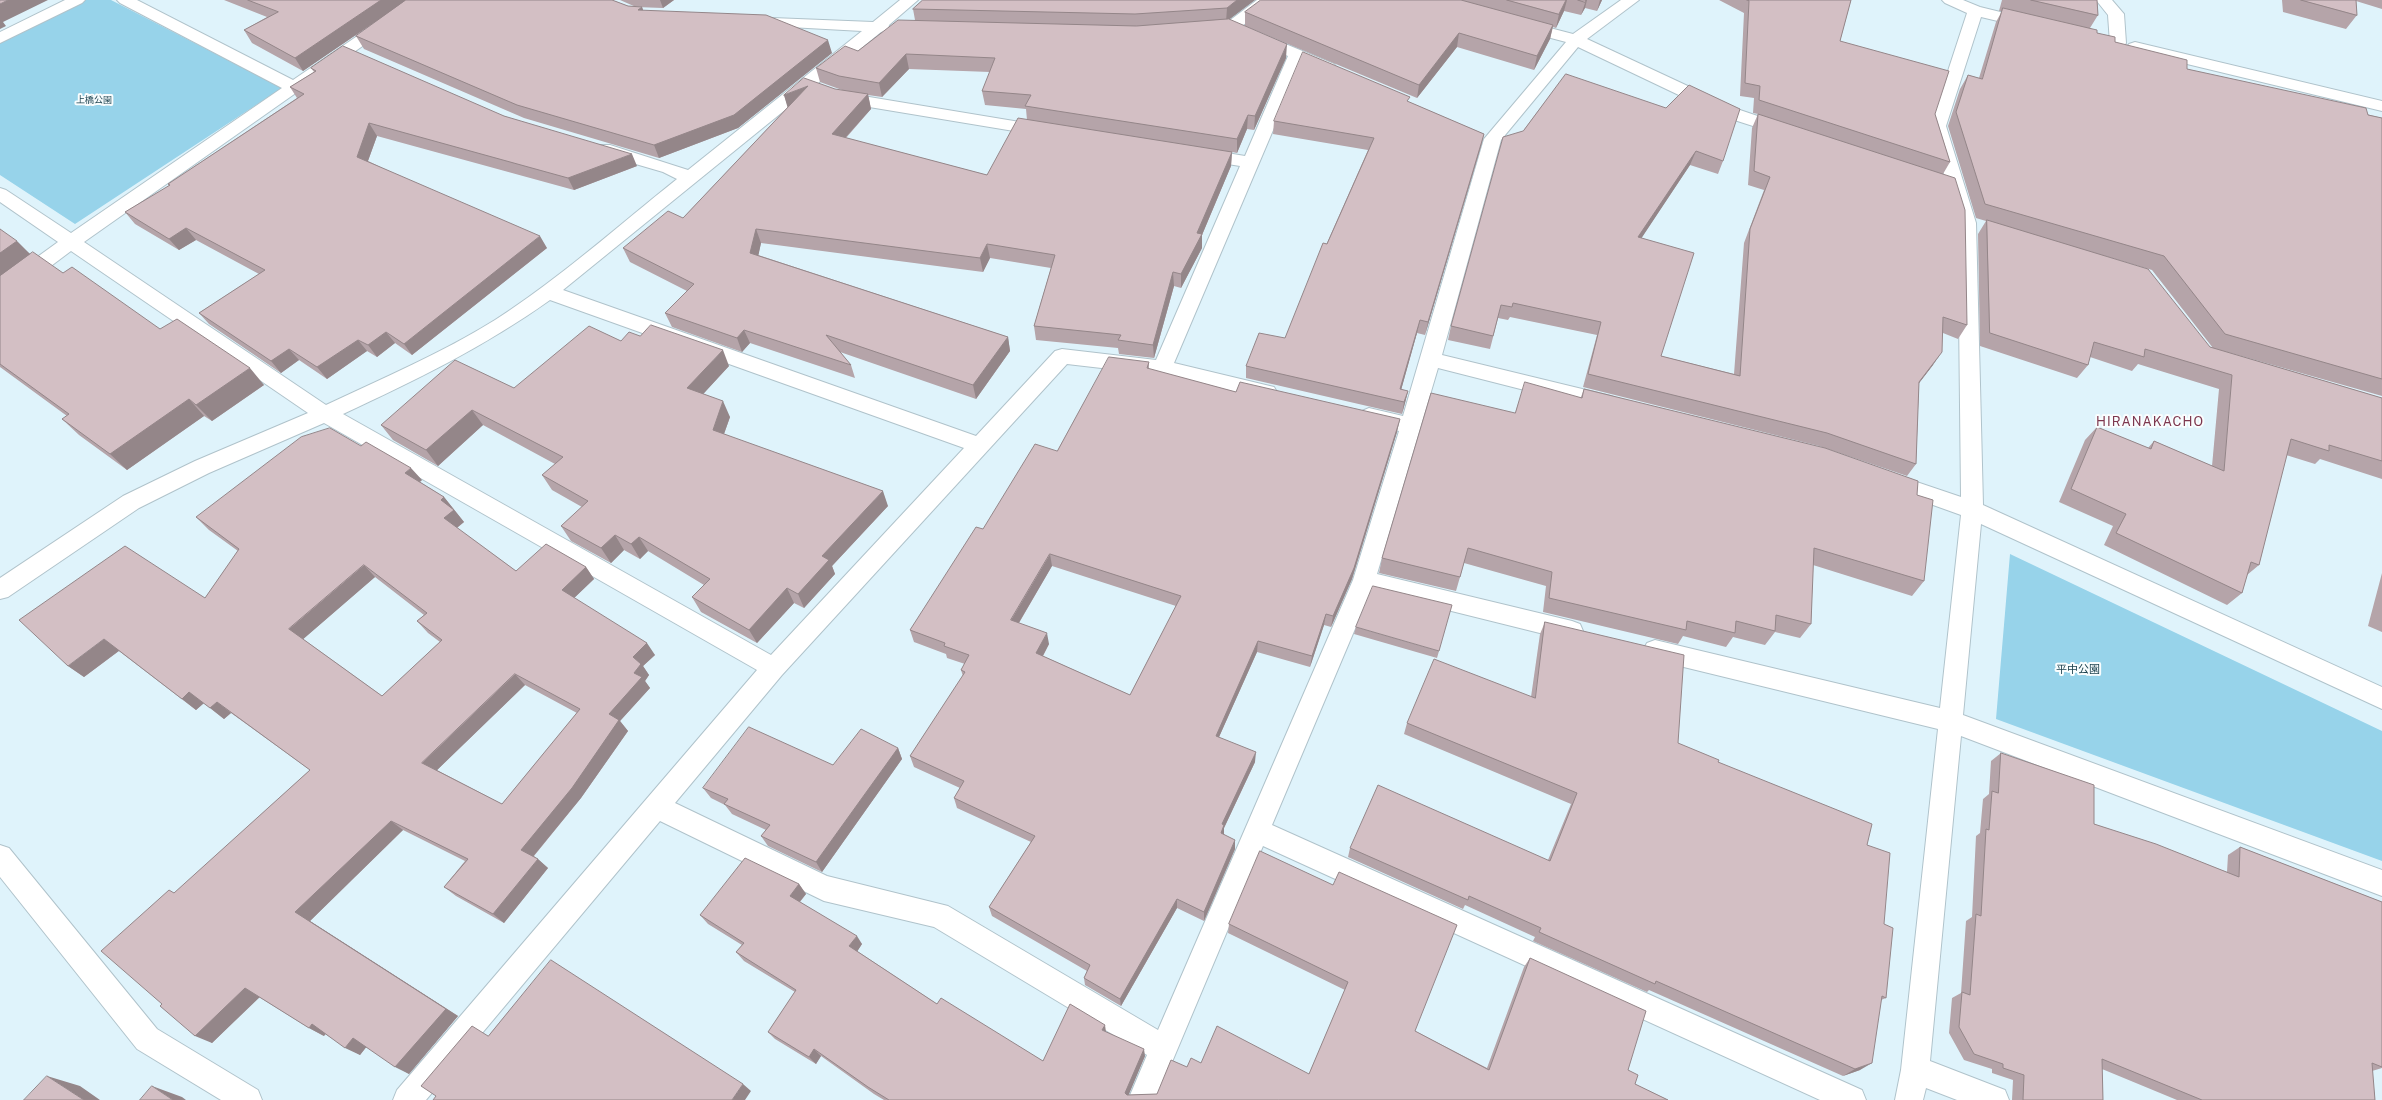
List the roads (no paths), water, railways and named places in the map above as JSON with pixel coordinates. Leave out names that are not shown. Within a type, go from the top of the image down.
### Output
[{"type":"street","points":[[0,38],[77,0]]},
{"type":"street","points":[[125,0],[293,87]]},
{"type":"street","points":[[0,294],[70,243],[293,87],[357,53],[420,0]]},
{"type":"street","points":[[0,590],[132,502],[202,467],[325,414],[420,369],[494,329],[548,292],[688,177],[910,0]]},
{"type":"street","points":[[1231,27],[1267,0]]},
{"type":"street","points":[[1142,1100],[1364,580],[1431,359],[1486,135],[1576,40],[1630,0]]},
{"type":"street","points":[[1950,0],[1975,11],[2043,26]]},
{"type":"street","points":[[2104,0],[2116,14],[2110,42],[2382,106]]},
{"type":"street","points":[[1909,1100],[1915,1070],[1949,721],[1972,510],[1975,226],[1948,185],[1938,126],[1975,11]]},
{"type":"street","points":[[735,19],[899,28]]},
{"type":"street","points":[[1507,21],[1576,40],[1731,113],[1798,135]]},
{"type":"street","points":[[1215,28],[1231,27],[1341,73]]},
{"type":"street","points":[[1162,368],[1249,162],[1297,54]]},
{"type":"street","points":[[804,84],[839,97],[1063,134]]},
{"type":"street","points":[[585,144],[669,168],[688,177]]},
{"type":"street","points":[[1187,153],[1249,162]]},
{"type":"street","points":[[0,194],[70,243],[325,414],[774,668]]},
{"type":"street","points":[[548,292],[979,445]]},
{"type":"street","points":[[407,1100],[774,668],[1062,356],[1162,368],[1286,397]]},
{"type":"street","points":[[1431,359],[1633,409]]},
{"type":"street","points":[[1349,411],[1411,426]]},
{"type":"street","points":[[1870,473],[1972,510],[2382,698]]},
{"type":"street","points":[[1364,580],[1595,636]]},
{"type":"street","points":[[1633,645],[1949,721],[2382,883]]},
{"type":"street","points":[[657,807],[824,888],[939,915],[1163,1049]]},
{"type":"street","points":[[1257,831],[1852,1100]]},
{"type":"street","points":[[0,856],[148,1039],[248,1100]]},
{"type":"street","points":[[1915,1070],[1995,1100]]},
{"type":"district","name":"HIRANAKACHO","points":[[2150,422]]},
{"type":"park label","name":"上橋公園","points":[[94,100]]},
{"type":"park label","name":"平中公園","points":[[2078,670]]}]
